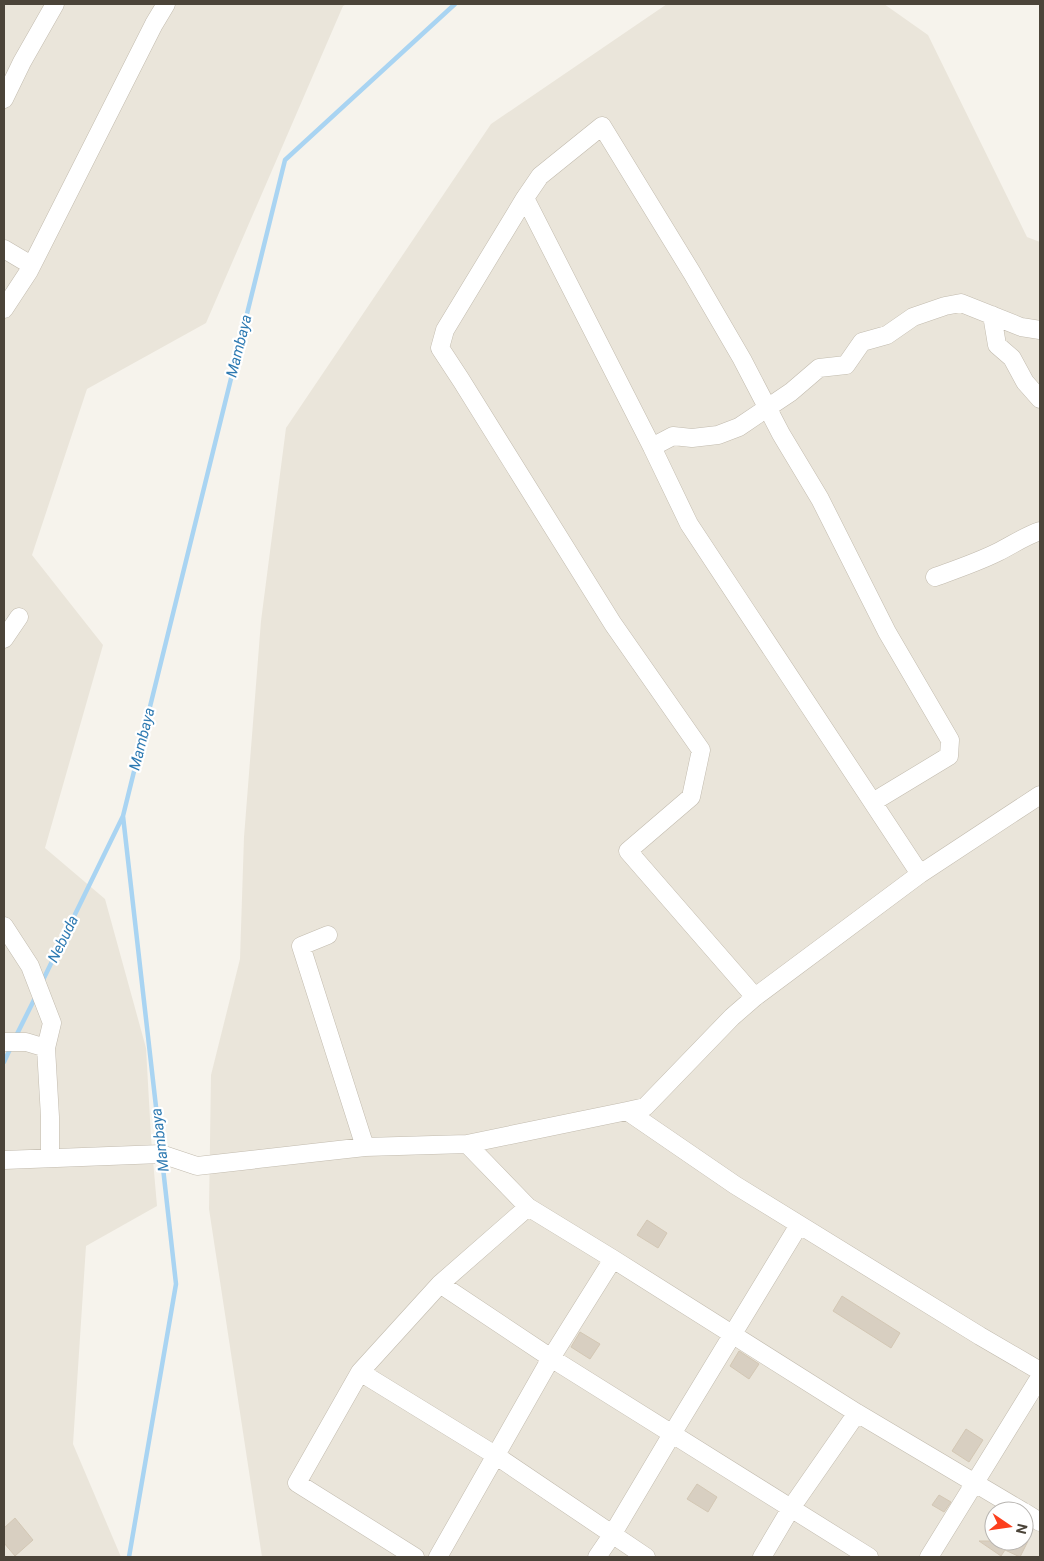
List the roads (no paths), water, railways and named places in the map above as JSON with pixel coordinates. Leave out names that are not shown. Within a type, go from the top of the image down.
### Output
[{"type":"street","points":[[4,98],[22,62],[56,4]]},
{"type":"street","points":[[4,309],[31,265],[166,4]]},
{"type":"street","points":[[755,997],[628,851],[691,797],[701,750],[613,624],[440,348],[445,330],[540,176],[602,126],[742,359],[820,499],[887,632],[950,740],[949,756],[873,802]]},
{"type":"street","points":[[525,198],[652,447],[689,524],[920,874]]},
{"type":"street","points":[[4,249],[31,265]]},
{"type":"street","points":[[652,447],[673,436],[692,438],[718,436],[739,427],[791,392],[818,368],[846,365],[862,342],[887,335],[913,317],[945,306],[961,303],[1021,327],[1040,330]]},
{"type":"street","points":[[992,315],[997,345],[1012,358],[1025,382],[1040,399]]},
{"type":"street","points":[[936,577],[977,562],[1030,534],[1040,531]]},
{"type":"street","points":[[4,639],[20,616]]},
{"type":"street","points":[[4,1160],[161,1154],[197,1166],[365,1147],[467,1144],[645,1107],[732,1017],[755,997],[920,874],[1040,795]]},
{"type":"street","points":[[4,926],[30,966],[52,1023],[46,1048],[50,1116],[50,1158]]},
{"type":"street","points":[[328,934],[301,946],[365,1147]]},
{"type":"street","points":[[4,1042],[26,1042],[46,1048]]},
{"type":"street","points":[[627,1111],[734,1185],[1040,1371]]},
{"type":"street","points":[[467,1144],[528,1207],[857,1413],[1004,1501]]},
{"type":"street","points":[[415,1557],[297,1483],[360,1372],[440,1284],[528,1207]]},
{"type":"street","points":[[597,1557],[800,1225]]},
{"type":"street","points":[[438,1557],[551,1358],[613,1259]]},
{"type":"street","points":[[440,1284],[551,1358],[869,1557]]},
{"type":"street","points":[[360,1372],[495,1455],[646,1557]]},
{"type":"street","points":[[930,1557],[1040,1377]]},
{"type":"street","points":[[762,1557],[791,1508],[857,1413]]},
{"type":"waterway","name":"Mambaya","points":[[161,1151],[123,816],[285,160],[455,4]]},
{"type":"waterway","name":"Nebuda","points":[[42,982],[123,816]]},
{"type":"waterway","name":"Nebuda","points":[[15,1038],[36,996]]},
{"type":"waterway","name":"Nebuda","points":[[4,1062],[11,1047]]},
{"type":"waterway","name":"Mambaya","points":[[129,1557],[176,1284],[162,1159]]}]
